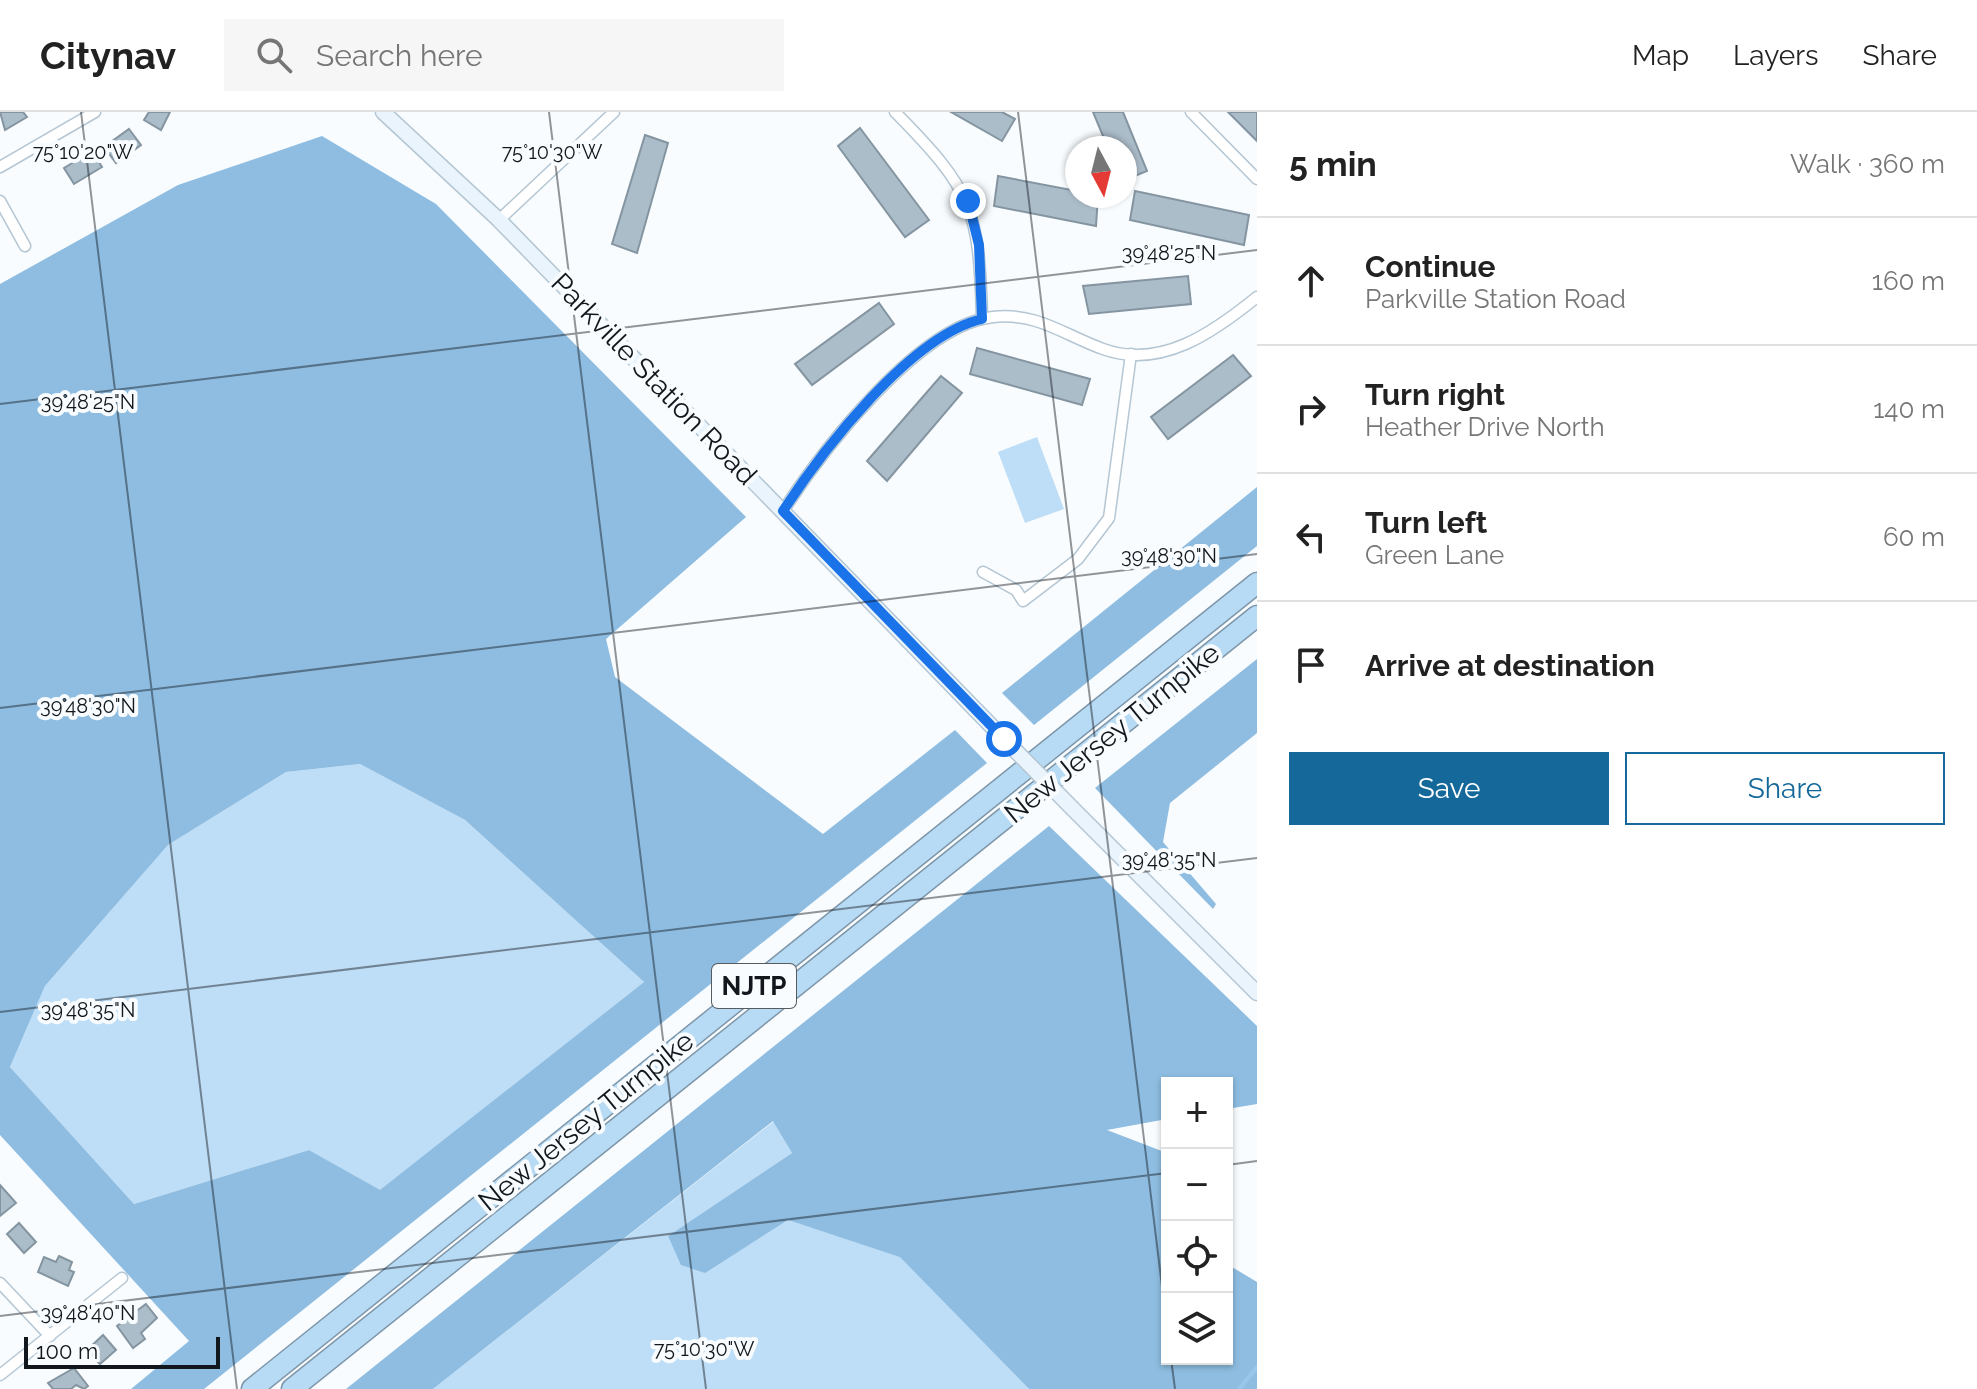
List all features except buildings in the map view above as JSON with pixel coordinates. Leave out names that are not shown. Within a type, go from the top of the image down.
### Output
[{"type":"highway","name":"New Jersey Turnpike","points":[[252,1389],[1257,583]]},
{"type":"highway","name":"New Jersey Turnpike","points":[[292,1389],[1257,616]]},
{"type":"main road","name":"Parkville Station Road","points":[[383,112],[499,220],[1004,739],[1257,993]]},
{"type":"street","points":[[0,167],[95,112]]},
{"type":"street","points":[[499,220],[614,112]]},
{"type":"street","points":[[895,112],[934,153],[968,201],[979,245],[982,319]]},
{"type":"street","points":[[1191,112],[1257,179]]},
{"type":"street","points":[[0,201],[25,246]]},
{"type":"street","points":[[783,511],[824,450],[916,355],[954,330],[982,319],[1013,317],[1050,323],[1103,349],[1131,354],[1153,353],[1191,344],[1257,297]]},
{"type":"street","points":[[983,572],[1016,590],[1023,601],[1078,559],[1109,518],[1131,354]]},
{"type":"street","points":[[0,1375],[122,1278]]},
{"type":"street","points":[[0,1283],[50,1336]]},
{"type":"shaded area","points":[[322,136],[436,204],[746,517],[606,639],[615,677],[823,834],[955,730],[987,763],[204,1389],[131,1389],[189,1341],[0,1135],[0,284],[178,185]],"holes":[[[360,764],[465,820],[644,982],[380,1190],[309,1150],[134,1204],[10,1067],[45,986],[168,845],[286,772]]]},
{"type":"shaded area","points":[[1037,437],[1064,509],[1025,523],[998,452]]},
{"type":"shaded area","points":[[1257,487],[1257,546],[1034,725],[1002,693]]},
{"type":"shaded area","points":[[1257,659],[1257,733],[1170,803],[1163,842],[1216,904],[1213,909],[1095,788]]},
{"type":"shaded area","points":[[360,764],[465,820],[644,982],[380,1191],[309,1150],[134,1204],[10,1067],[45,986],[168,845],[286,772]]},
{"type":"shaded area","points":[[1049,826],[1257,1026],[1257,1104],[1233,1108],[1233,1077],[1161,1077],[1161,1120],[1107,1130],[1161,1151],[1161,1365],[1233,1365],[1233,1268],[1257,1282],[1257,1389],[1029,1389],[900,1257],[788,1220],[705,1273],[681,1265],[668,1236],[792,1153],[773,1121],[433,1389],[346,1389]]},
{"type":"shaded area","points":[[774,1121],[792,1153],[668,1236],[705,1272],[788,1220],[900,1256],[1029,1389],[433,1389]]},
{"type":"waterway","points":[[1239,1389],[1257,1367]]},
{"type":"route","points":[[968,201],[979,245],[982,319],[954,330],[916,355],[824,450],[783,511],[1004,739]]}]
